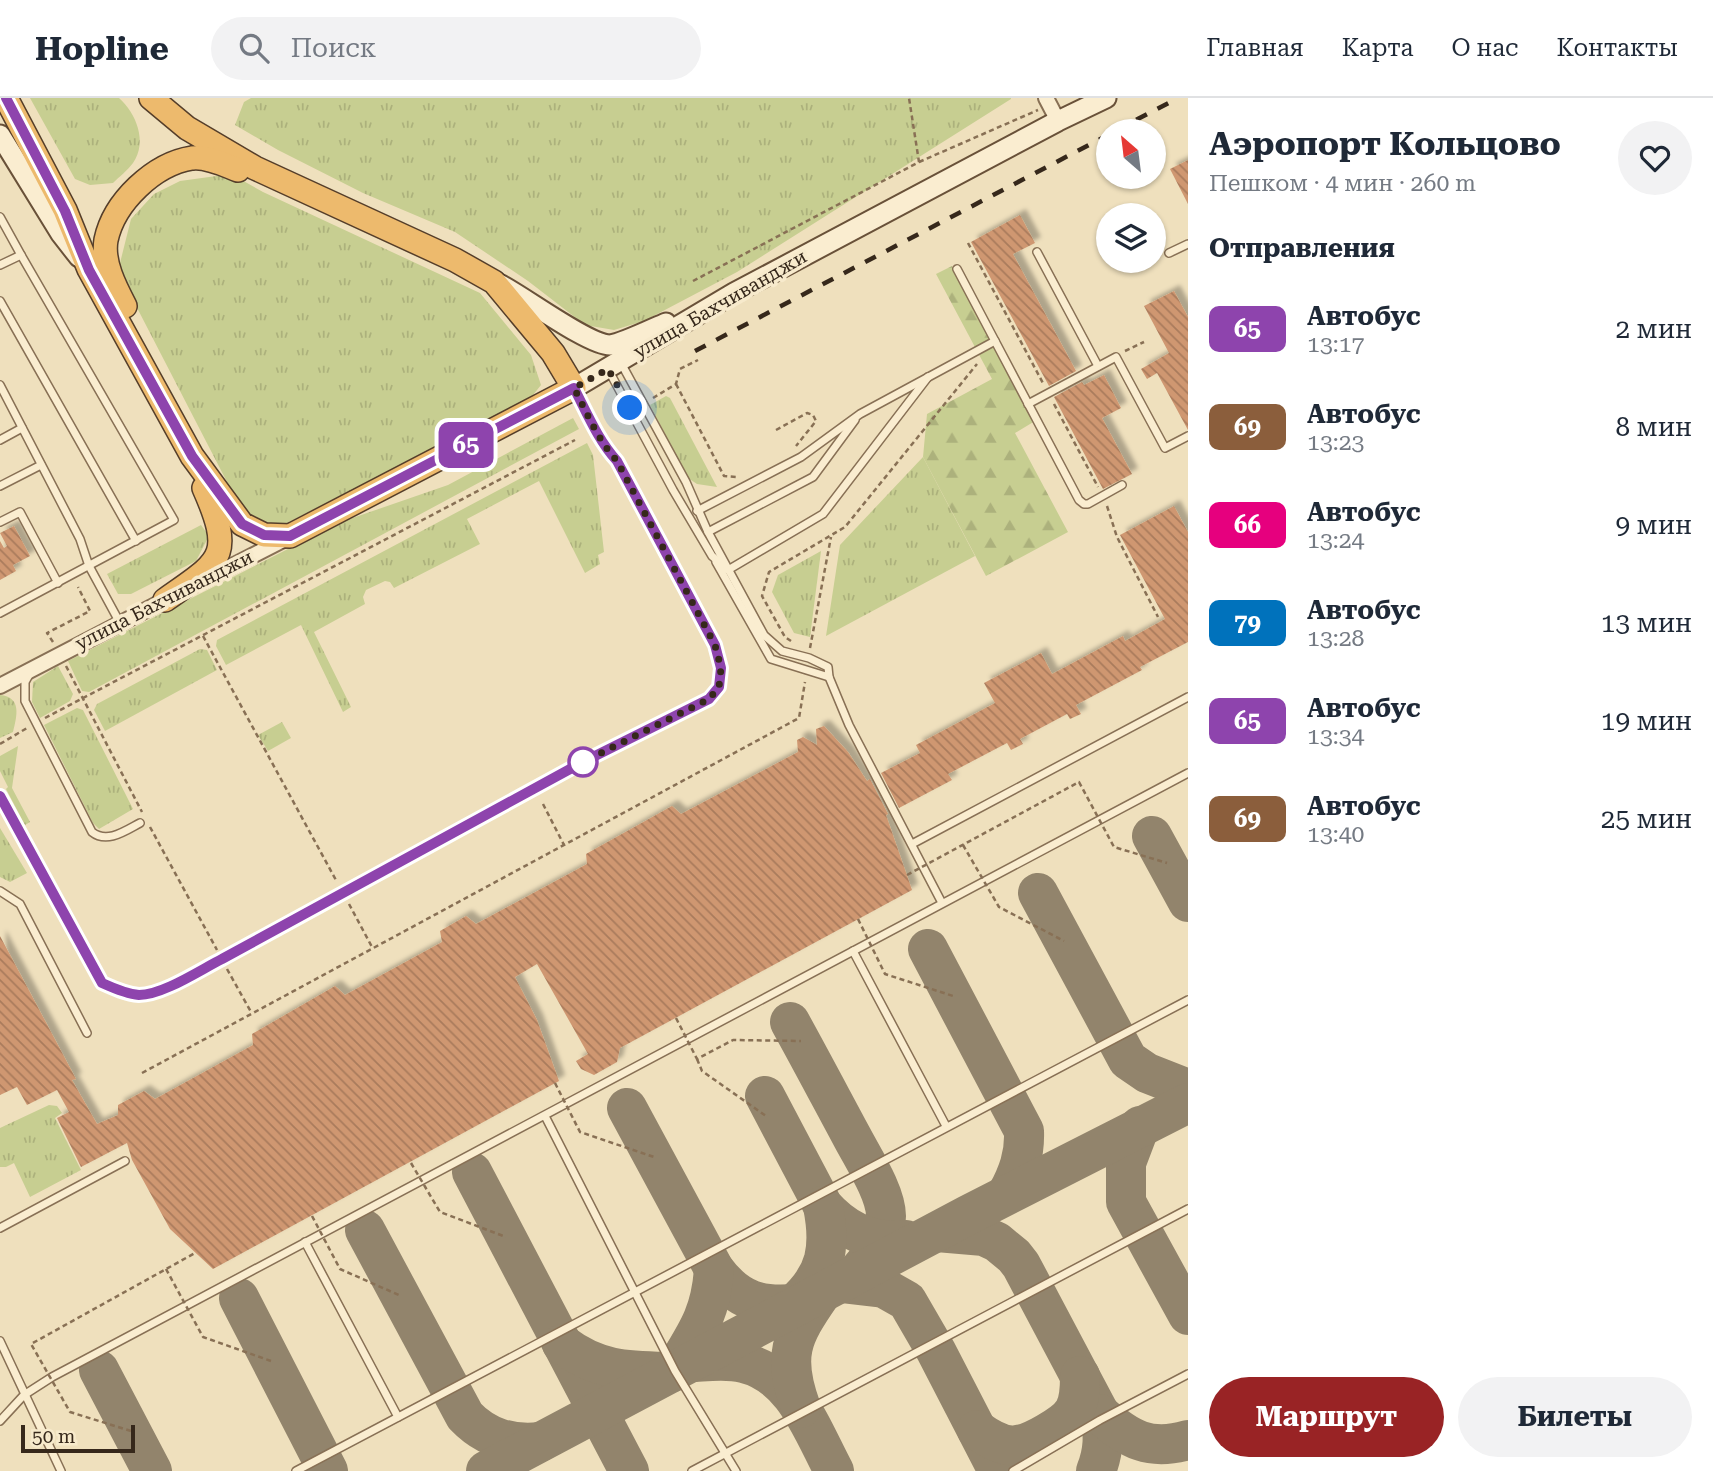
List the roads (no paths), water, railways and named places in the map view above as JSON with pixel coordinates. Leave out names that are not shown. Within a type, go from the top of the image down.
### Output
[{"type":"highway","points":[[6,98],[65,211],[89,270],[192,456],[242,524],[264,535],[290,536]]},
{"type":"highway","points":[[151,98],[187,128],[255,168],[455,260],[494,282],[553,353],[574,388]]},
{"type":"highway","points":[[148,378],[135,326],[115,287],[107,261],[106,240],[114,219],[127,199],[148,178],[169,166],[193,158],[217,162],[302,198],[340,206]]},
{"type":"highway","name":"улица Бахчиванджи","points":[[290,536],[574,388]]},
{"type":"highway","points":[[164,600],[206,571],[216,560],[220,547],[219,528],[192,456]]},
{"type":"main road","name":"улица Бахчиванджи","points":[[574,388],[613,359],[734,293],[1052,108],[1106,98]]},
{"type":"main road","points":[[0,135],[61,234],[89,270]]},
{"type":"main road","points":[[494,282],[576,331],[613,359]]},
{"type":"street","name":"улица Бахчиванджи","points":[[0,686],[290,536]]},
{"type":"lane","points":[[0,217],[174,520],[0,613]]},
{"type":"lane","points":[[1169,253],[1188,244]]},
{"type":"lane","points":[[1037,252],[1098,366]]},
{"type":"lane","points":[[0,265],[21,255]]},
{"type":"lane","points":[[957,268],[1079,500],[1084,504],[1088,503],[1122,485]]},
{"type":"lane","points":[[0,301],[136,541]]},
{"type":"lane","points":[[697,511],[801,457],[860,414],[995,341]]},
{"type":"lane","points":[[1028,404],[1116,357],[1165,448],[1188,436]]},
{"type":"lane","points":[[613,359],[686,482],[697,511],[764,635],[782,651],[809,658],[828,667],[829,677],[849,725],[942,903]]},
{"type":"lane","points":[[613,359],[673,490],[771,659],[829,677]]},
{"type":"lane","points":[[728,570],[823,514],[928,377]]},
{"type":"lane","points":[[1,388],[120,623]]},
{"type":"lane","points":[[0,796],[102,983],[140,995],[162,989],[222,959],[581,763],[709,699],[719,687],[721,668],[715,645],[617,461],[594,428],[574,388]]},
{"type":"lane","points":[[708,532],[813,477],[860,414]]},
{"type":"lane","points":[[0,440],[22,428]]},
{"type":"lane","points":[[0,486],[41,465]]},
{"type":"lane","points":[[0,522],[20,512],[58,583]]},
{"type":"lane","points":[[712,556],[728,570]]},
{"type":"lane","points":[[36,667],[25,682],[24,694],[92,832],[99,837],[108,838],[140,824]]},
{"type":"lane","points":[[912,844],[1188,697]]},
{"type":"lane","points":[[0,1421],[24,1395],[52,1377],[1188,773]]},
{"type":"lane","points":[[0,891],[20,904],[87,1033]]},
{"type":"lane","points":[[853,951],[946,1126]]},
{"type":"lane","points":[[296,1471],[1188,1000]]},
{"type":"lane","points":[[545,1116],[675,1371],[736,1471]]},
{"type":"lane","points":[[0,1228],[125,1161]]},
{"type":"lane","points":[[692,1471],[1188,1209]]},
{"type":"lane","points":[[305,1242],[398,1417]]},
{"type":"lane","points":[[0,1342],[61,1471]]},
{"type":"lane","points":[[1013,1471],[1188,1374]]},
{"type":"railway","points":[[1138,119],[1178,98]]},
{"type":"railway","points":[[695,351],[1096,141]]}]
